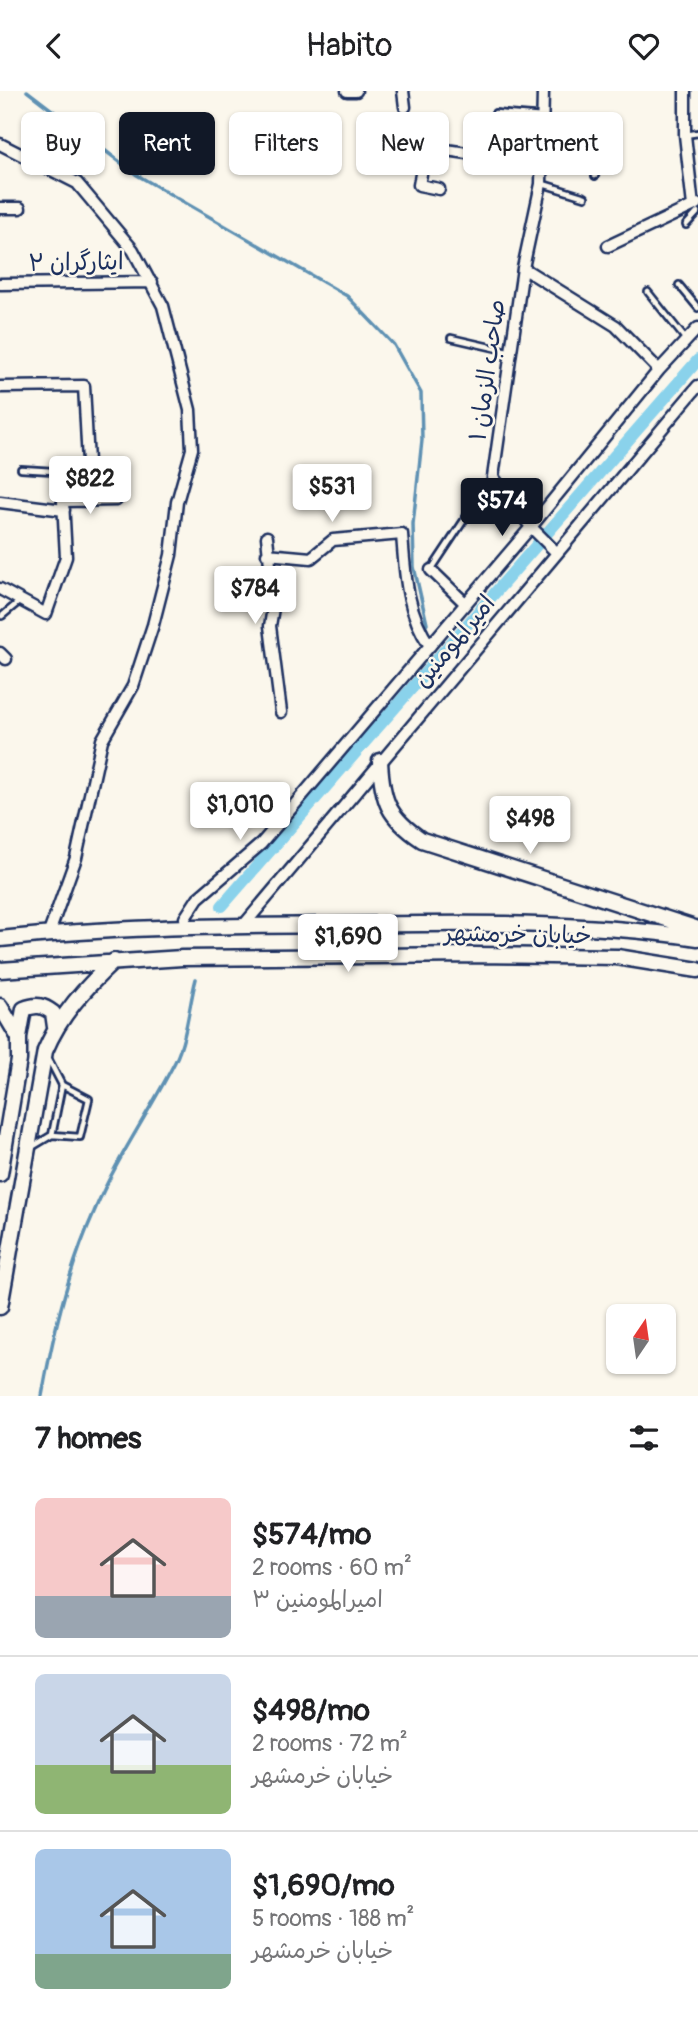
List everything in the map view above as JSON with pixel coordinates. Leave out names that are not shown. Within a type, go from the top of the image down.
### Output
[{"type":"main road","points":[[380,761],[381,785],[387,806],[400,825],[422,840],[698,929]]},
{"type":"main road","name":"خیابان خرمشهر","points":[[0,939],[49,933],[186,925],[464,923],[626,927],[698,938]]},
{"type":"main road","name":"خیابان خرمشهر","points":[[0,970],[114,961],[474,955],[617,957],[698,970]]},
{"type":"main road","points":[[0,1307],[45,1051],[55,1027],[95,979],[114,961]]},
{"type":"main road","points":[[0,1174],[19,1060],[20,1017],[24,1009],[35,1005],[46,1007],[53,1013],[55,1027]]},
{"type":"main road","points":[[0,1006],[19,1038]]},
{"type":"street","points":[[347,91],[356,91]]},
{"type":"street","points":[[403,91],[405,107]]},
{"type":"street","name":"صاحب الزمان ۱","points":[[543,91],[543,112]]},
{"type":"street","points":[[608,246],[696,207],[685,135],[685,91]]},
{"type":"street","points":[[0,144],[77,183],[133,250],[163,306],[190,410],[192,449],[177,502],[171,555],[153,625],[133,685],[102,740],[76,858],[49,933]]},
{"type":"street","points":[[439,189],[419,185],[426,147],[463,152]]},
{"type":"street","name":"صاحب الزمان ۱","points":[[493,477],[523,268],[541,175]]},
{"type":"street","points":[[0,208],[19,208]]},
{"type":"street","points":[[523,268],[616,325],[659,370]]},
{"type":"street","name":"ایثارگران ۲","points":[[0,284],[152,282]]},
{"type":"street","points":[[186,925],[185,918],[198,898],[261,845],[531,527],[659,370],[698,328]]},
{"type":"street","points":[[0,387],[84,386],[90,501]]},
{"type":"street","name":"امیرالمومنین","points":[[243,926],[698,386]]},
{"type":"street","points":[[493,477],[531,527],[556,552]]},
{"type":"street","points":[[0,502],[63,506],[116,500]]},
{"type":"street","points":[[0,589],[46,614],[64,567],[63,506]]},
{"type":"street","points":[[267,554],[311,558],[334,540],[402,534],[406,586],[414,620],[430,646]]},
{"type":"street","points":[[267,537],[274,602],[270,626],[281,712]]},
{"type":"street","points":[[431,570],[465,603]]},
{"type":"lane","points":[[685,135],[698,132]]},
{"type":"lane","points":[[541,184],[585,197]]},
{"type":"lane","points":[[686,225],[696,207]]},
{"type":"lane","points":[[679,285],[698,307]]},
{"type":"lane","points":[[648,292],[687,341]]},
{"type":"lane","points":[[451,338],[513,352]]},
{"type":"lane","points":[[20,468],[53,471],[63,506]]},
{"type":"lane","points":[[431,570],[493,477]]},
{"type":"lane","points":[[2,616],[21,600]]},
{"type":"lane","points":[[28,1149],[52,1135],[80,1137],[89,1099],[62,1085],[45,1051]]},
{"type":"lane","points":[[52,1135],[62,1085]]},
{"type":"waterway","points":[[27,91],[137,175],[347,296],[394,345],[421,393],[422,440],[413,524],[414,567],[427,624]]},
{"type":"waterway","points":[[222,906],[698,360]]},
{"type":"waterway","points":[[42,1396],[56,1325],[76,1256],[112,1173],[179,1053],[196,979]]}]
